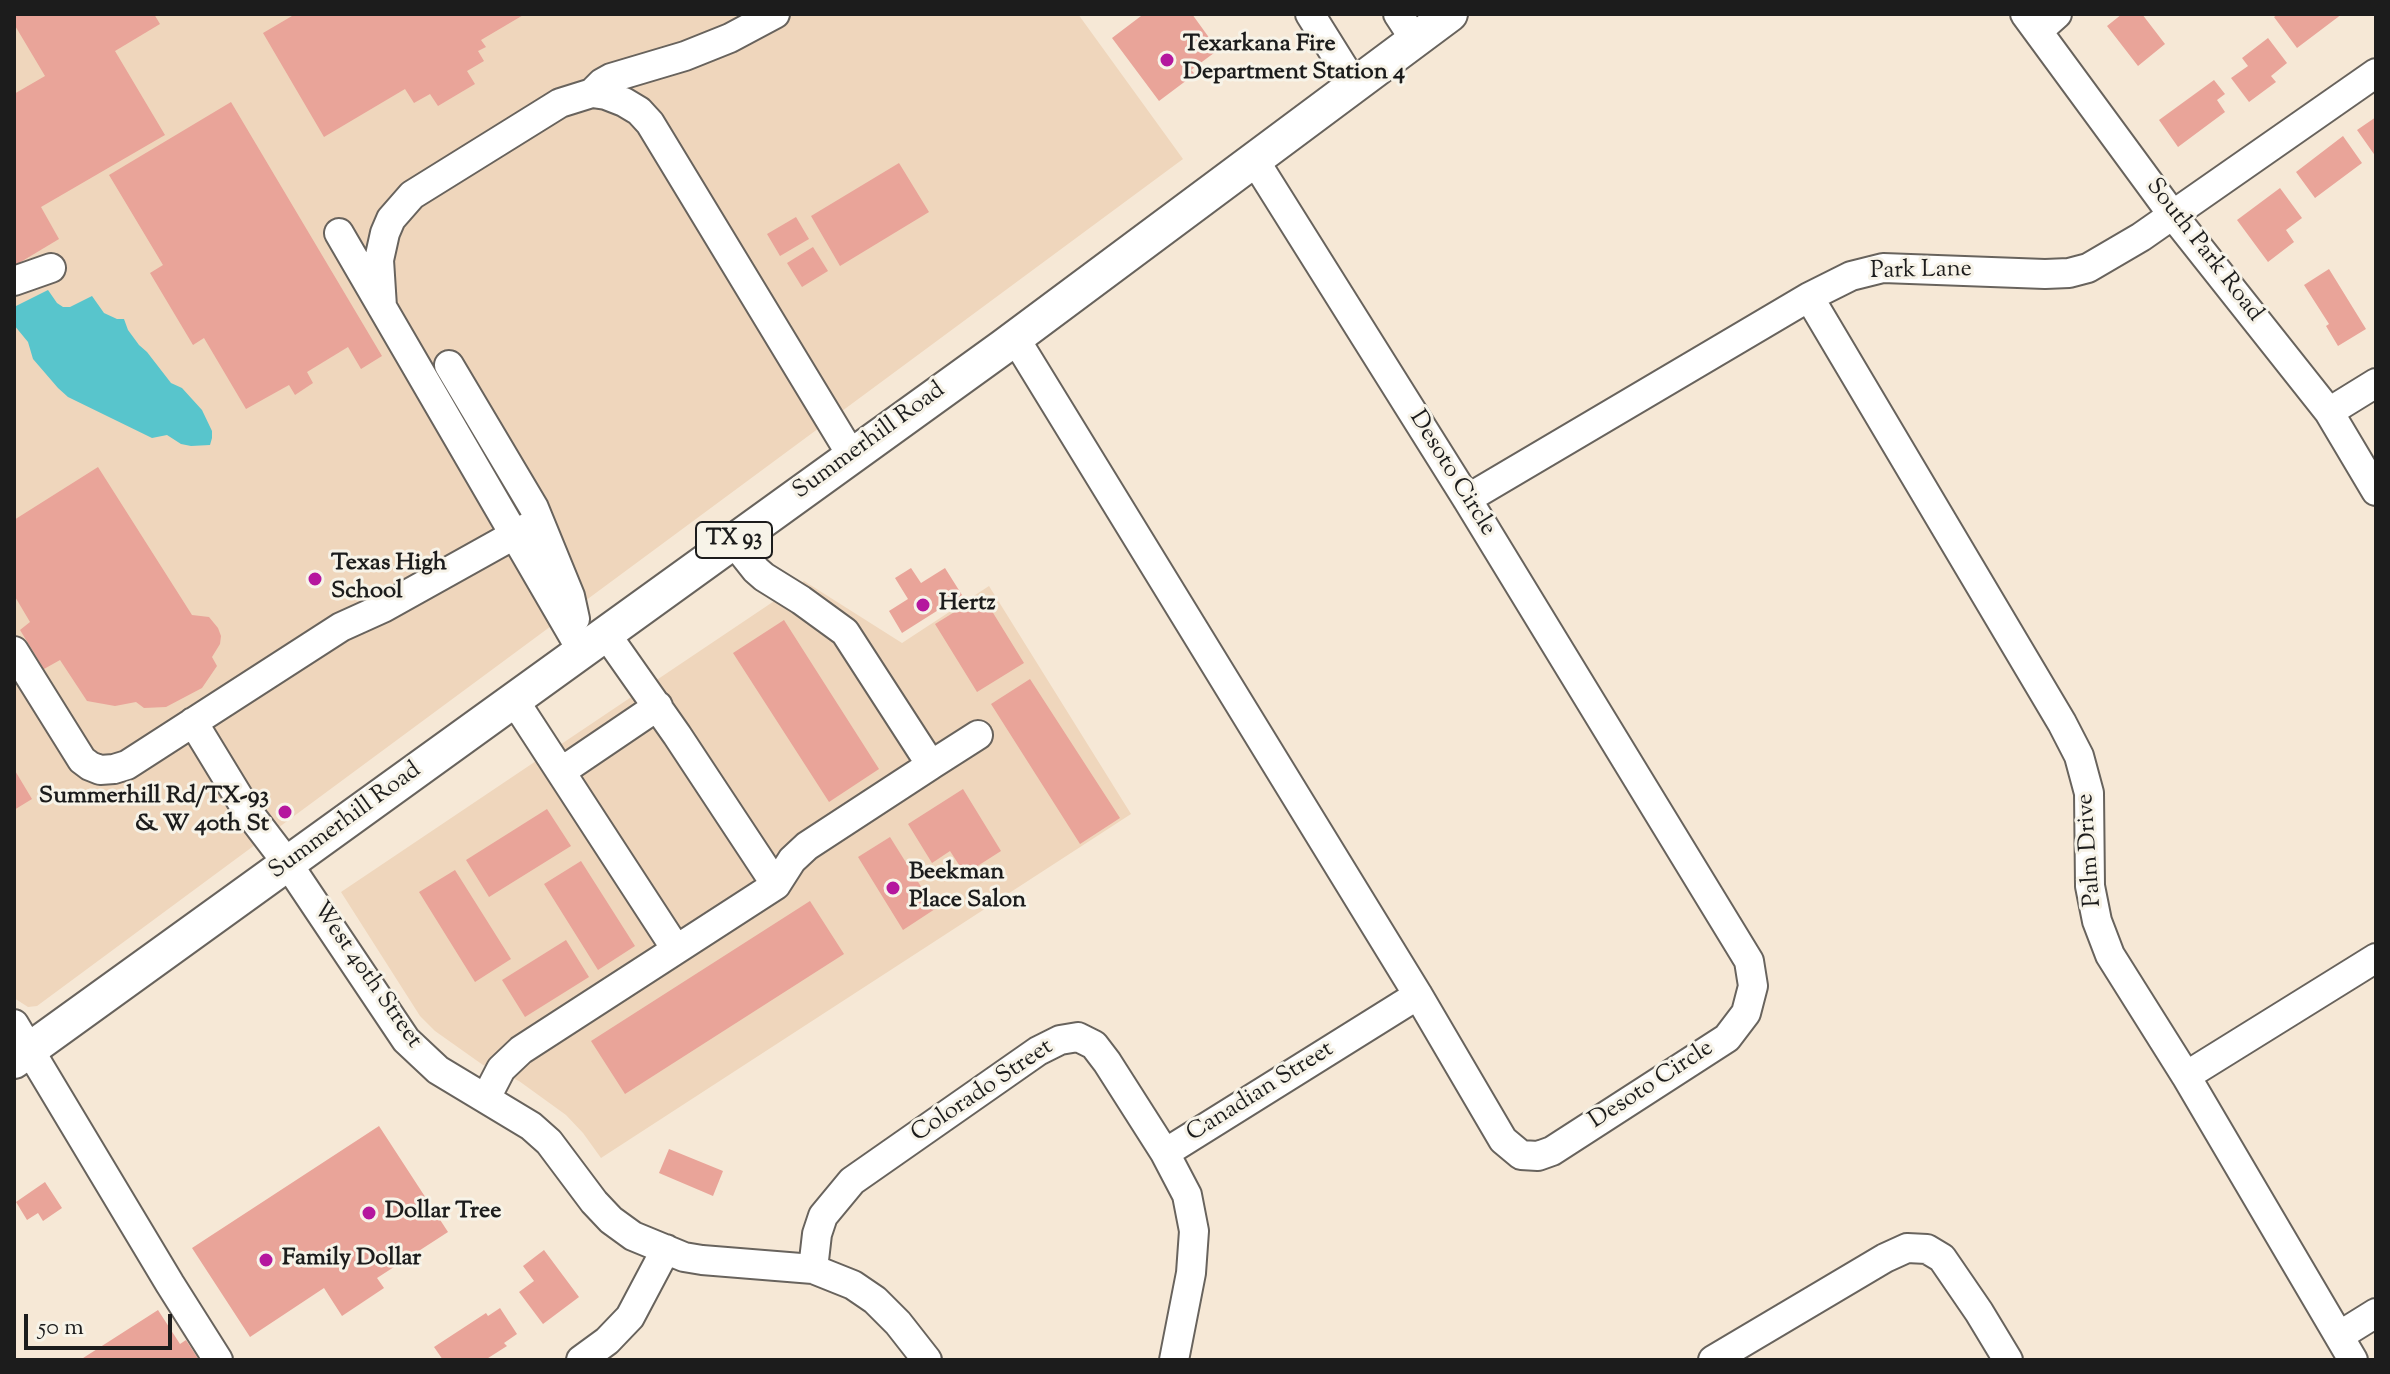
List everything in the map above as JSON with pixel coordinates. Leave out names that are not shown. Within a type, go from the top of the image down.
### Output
[{"type":"main road","name":"Summerhill Road","points":[[19,1045],[288,864],[1015,338],[1355,86],[1406,27],[1450,14]]},
{"type":"street","points":[[592,93],[611,78],[685,56],[730,38],[775,14]]},
{"type":"street","points":[[1310,14],[1355,86]]},
{"type":"street","name":"South Park Road","points":[[2040,20],[2172,214],[2329,412],[2376,491]]},
{"type":"street","name":"Park Lane","points":[[1467,499],[1809,297],[1851,276],[1883,268],[2045,274],[2088,268],[2376,73]]},
{"type":"street","points":[[382,307],[379,260],[385,233],[391,219],[412,195],[560,103],[592,93],[606,95],[639,111],[650,123],[852,456]]},
{"type":"street","name":"Desoto Circle","points":[[1015,338],[1418,995],[1503,1140],[1521,1155],[1538,1156],[1552,1151],[1727,1038],[1746,1013],[1753,986],[1749,961],[1467,499],[1255,161]]},
{"type":"street","points":[[339,233],[515,536],[594,642],[658,706],[776,885]]},
{"type":"street","points":[[14,281],[51,268]]},
{"type":"street","name":"Palm Drive","points":[[1809,297],[2079,756],[2089,793],[2090,886],[2097,921],[2110,955],[2186,1076],[2346,1348]]},
{"type":"street","points":[[449,365],[527,494],[570,596],[594,642]]},
{"type":"street","points":[[2329,412],[2376,383]]},
{"type":"street","points":[[14,651],[82,760],[100,770],[114,769],[127,765],[341,627],[383,608],[539,521]]},
{"type":"street","points":[[733,541],[764,577],[845,632],[931,765]]},
{"type":"street","points":[[514,700],[676,949]]},
{"type":"street","points":[[562,771],[658,706]]},
{"type":"street","name":"West 40th Street","points":[[193,722],[246,809],[288,864],[406,1040],[438,1070],[523,1120],[549,1142],[594,1202],[633,1236],[684,1257],[813,1269],[853,1285],[875,1300],[898,1323],[927,1360]]},
{"type":"street","points":[[486,1098],[501,1069],[521,1050],[776,885],[792,860],[807,846],[978,735]]},
{"type":"street","points":[[2186,1076],[2376,958]]},
{"type":"street","name":"Canadian Street","points":[[1174,1360],[1191,1273],[1194,1231],[1187,1195],[1165,1153],[1418,995]]},
{"type":"street","name":"Colorado Street","points":[[813,1269],[817,1234],[823,1216],[852,1181],[1038,1051],[1060,1040],[1078,1037],[1094,1045],[1165,1153]]},
{"type":"street","points":[[19,1045],[218,1360]]},
{"type":"street","points":[[1713,1360],[1907,1248],[1927,1249],[1942,1258],[2008,1360]]},
{"type":"street","points":[[581,1360],[607,1341],[630,1317],[666,1249]]},
{"type":"street","points":[[2346,1348],[2376,1313]]},
{"type":"shaded area","name":"Texas High School","points":[[14,14],[1078,14],[1183,159],[37,1006],[28,1007],[14,998]]},
{"type":"shaded area","points":[[804,581],[902,643],[989,586],[1131,814],[601,1158],[566,1115],[519,1081],[483,1065],[435,1031],[420,1016],[341,892]]},
{"type":"water","points":[[48,290],[63,307],[70,307],[92,296],[104,313],[124,319],[139,345],[171,383],[182,388],[202,410],[212,431],[210,445],[181,444],[167,435],[152,438],[68,397],[58,388],[33,359],[28,342],[14,325],[14,307]]},
{"type":"building","points":[[14,14],[154,14],[160,24],[115,51],[165,135],[41,207],[59,239],[14,266],[14,94],[45,76],[14,24]]},
{"type":"building","points":[[292,14],[525,14],[481,40],[486,47],[478,51],[484,61],[467,71],[475,84],[438,106],[430,94],[414,103],[405,89],[324,137],[263,33]]},
{"type":"building","name":"Texarkana Fire Department Station 4","points":[[1139,14],[1192,14],[1218,50],[1191,70],[1195,74],[1159,101],[1112,38],[1141,16]]},
{"type":"building","points":[[2122,14],[2142,14],[2165,44],[2138,66],[2107,26]]},
{"type":"building","points":[[2278,14],[2342,14],[2297,48],[2274,17]]},
{"type":"building","points":[[2268,38],[2287,63],[2271,76],[2276,82],[2249,102],[2231,78],[2248,66],[2242,58]]},
{"type":"building","points":[[2214,80],[2225,94],[2217,100],[2225,112],[2178,147],[2159,120]]},
{"type":"building","points":[[231,102],[382,356],[361,369],[348,347],[307,372],[313,383],[295,395],[289,385],[246,409],[204,338],[193,345],[150,273],[163,265],[109,175]]},
{"type":"building","points":[[2376,117],[2376,157],[2357,130]]},
{"type":"building","points":[[2343,136],[2362,163],[2315,198],[2296,172]]},
{"type":"building","points":[[899,163],[929,212],[840,266],[811,216]]},
{"type":"building","points":[[2280,188],[2302,218],[2286,230],[2294,242],[2268,262],[2237,220]]},
{"type":"building","points":[[796,217],[809,239],[780,256],[767,234]]},
{"type":"building","points":[[813,247],[828,271],[802,287],[787,263]]},
{"type":"building","points":[[2329,269],[2366,329],[2338,346],[2326,326],[2329,324],[2304,285]]},
{"type":"building","points":[[98,467],[192,615],[209,617],[221,636],[212,657],[217,666],[202,688],[166,707],[144,708],[136,702],[115,706],[87,701],[60,660],[44,669],[20,630],[30,622],[14,595],[14,520]]},
{"type":"building","name":"Hertz","points":[[911,568],[921,583],[945,568],[962,595],[902,633],[889,611],[908,599],[895,578]]},
{"type":"building","points":[[982,595],[1024,663],[977,692],[935,624]]},
{"type":"building","points":[[784,620],[879,769],[829,802],[733,653]]},
{"type":"building","points":[[1030,679],[1120,818],[1080,844],[991,704]]},
{"type":"building","points":[[14,769],[32,799],[14,810]]},
{"type":"building","points":[[963,789],[1001,851],[965,874],[950,851],[932,863],[908,824]]},
{"type":"building","points":[[547,809],[571,846],[489,897],[466,860]]},
{"type":"building","points":[[890,837],[935,909],[903,930],[858,857]]},
{"type":"building","points":[[581,861],[635,946],[598,970],[544,884]]},
{"type":"building","points":[[455,870],[511,959],[475,982],[419,892]]},
{"type":"building","points":[[810,901],[844,954],[625,1094],[591,1041]]},
{"type":"building","points":[[566,940],[589,977],[525,1017],[502,980]]},
{"type":"building","points":[[379,1126],[448,1232],[377,1278],[384,1288],[342,1316],[324,1288],[250,1337],[192,1248]]},
{"type":"building","points":[[669,1149],[723,1171],[713,1196],[659,1173]]},
{"type":"building","points":[[45,1182],[62,1208],[43,1221],[38,1213],[27,1220],[16,1202]]},
{"type":"building","points":[[544,1250],[579,1297],[543,1324],[519,1292],[534,1281],[523,1266]]},
{"type":"building","points":[[500,1308],[517,1334],[504,1343],[507,1346],[485,1360],[443,1360],[434,1347],[486,1313],[488,1316]]},
{"type":"building","points":[[158,1310],[180,1344],[186,1340],[199,1360],[80,1360]]},
{"type":"place","name":"Texarkana Fire Department Station 4","points":[[1167,60]]},
{"type":"place","name":"Texas High School","points":[[315,579]]},
{"type":"place","name":"Hertz","points":[[923,605]]},
{"type":"place","name":"Summerhill Rd/TX-93 & W 40th St","points":[[285,812]]},
{"type":"place","name":"Beekman Place Salon","points":[[893,888]]},
{"type":"place","name":"Dollar Tree","points":[[369,1213]]},
{"type":"place","name":"Family Dollar","points":[[266,1260]]}]
